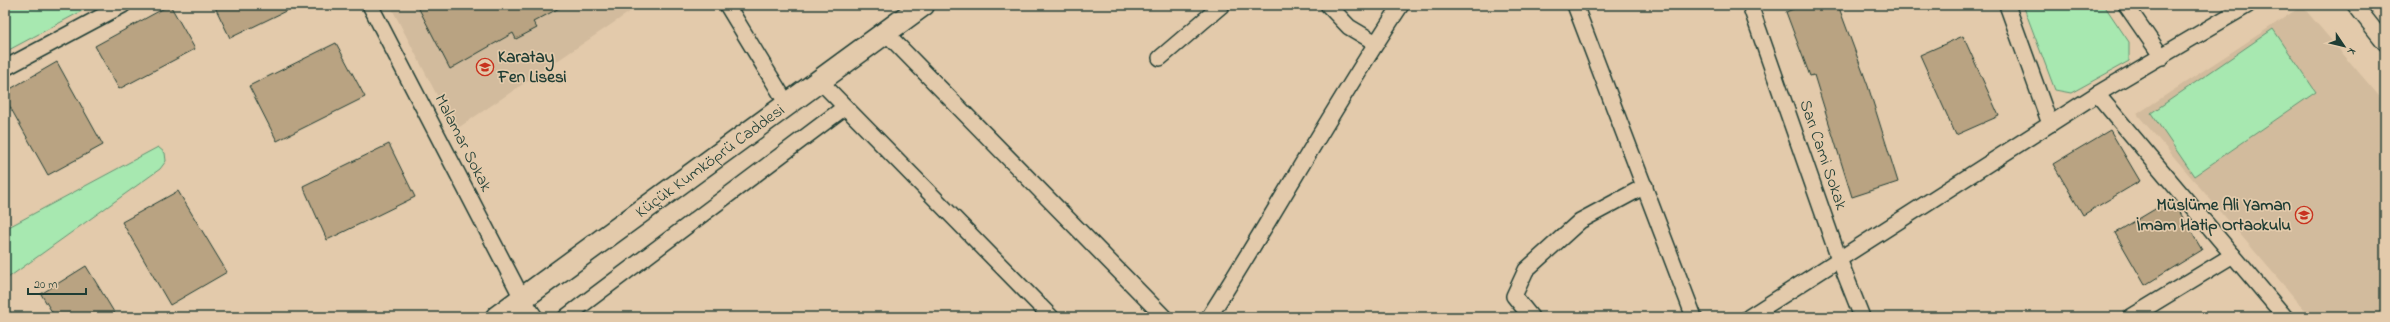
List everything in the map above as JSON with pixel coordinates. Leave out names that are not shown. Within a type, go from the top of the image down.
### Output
[{"type":"street","points":[[5,68],[123,5]]},
{"type":"street","name":"Malamar Sokak","points":[[370,5],[522,298],[535,317]]},
{"type":"street","points":[[727,5],[787,104]]},
{"type":"street","name":"Küçük Kumköprü Caddesi","points":[[497,317],[923,5]]},
{"type":"street","points":[[1160,58],[1222,5]]},
{"type":"street","points":[[1328,5],[1349,27],[1376,43]]},
{"type":"street","points":[[1209,317],[1260,237],[1376,43],[1401,5]]},
{"type":"street","points":[[1575,5],[1694,317]]},
{"type":"street","name":"Sarı Cami Sokak","points":[[1750,5],[1839,259],[1862,317]]},
{"type":"street","points":[[2007,5],[2050,124]]},
{"type":"street","points":[[2126,5],[2162,57]]},
{"type":"street","points":[[1748,317],[2097,94],[2248,5]]},
{"type":"street","points":[[2355,5],[2385,43]]},
{"type":"street","points":[[885,32],[1164,317]]},
{"type":"street","points":[[819,80],[1051,317]]},
{"type":"street","points":[[2097,94],[2285,317]]},
{"type":"street","points":[[566,317],[845,107]]},
{"type":"street","points":[[1531,317],[1514,296],[1526,270],[1580,221],[1644,186]]},
{"type":"street","points":[[2131,317],[2233,255]]},
{"type":"shaded area","name":"Karatay Fen Lisesi","points":[[390,5],[640,5],[455,130]]},
{"type":"shaded area","name":"Müslüme Ali Yaman İmam Hatip Ortaokulu","points":[[2302,6],[2385,103],[2385,317],[2311,317],[2137,114]]},
{"type":"green space","points":[[5,5],[93,5],[5,52]]},
{"type":"green space","points":[[2023,5],[2104,5],[2129,42],[2129,61],[2071,93],[2055,90]]},
{"type":"green space","points":[[2273,29],[2316,92],[2194,176],[2151,113]]},
{"type":"green space","points":[[158,147],[165,153],[166,161],[160,169],[5,280],[5,229]]},
{"type":"building","points":[[170,5],[195,49],[119,89],[95,46]]},
{"type":"building","points":[[214,5],[298,5],[230,38]]},
{"type":"building","points":[[417,5],[565,5],[533,22],[537,28],[516,39],[513,33],[450,69]]},
{"type":"building","points":[[1803,5],[1838,5],[1868,86],[1898,182],[1852,197],[1814,75],[1810,76],[1786,12]]},
{"type":"building","points":[[1963,36],[1999,116],[1956,135],[1920,55]]},
{"type":"building","points":[[336,43],[365,97],[277,141],[249,86]]},
{"type":"building","points":[[57,62],[103,145],[48,175],[5,98],[5,92]]},
{"type":"building","points":[[2110,130],[2140,181],[2083,215],[2053,164]]},
{"type":"building","points":[[389,144],[415,197],[327,240],[303,186]]},
{"type":"building","points":[[178,191],[227,272],[170,305],[122,222]]},
{"type":"building","points":[[2172,199],[2202,250],[2145,285],[2115,233]]},
{"type":"building","points":[[86,266],[117,317],[55,317],[41,294]]},
{"type":"place","name":"Karatay Fen Lisesi","points":[[485,67]]},
{"type":"place","name":"Müslüme Ali Yaman İmam Hatip Ortaokulu","points":[[2304,215]]}]
